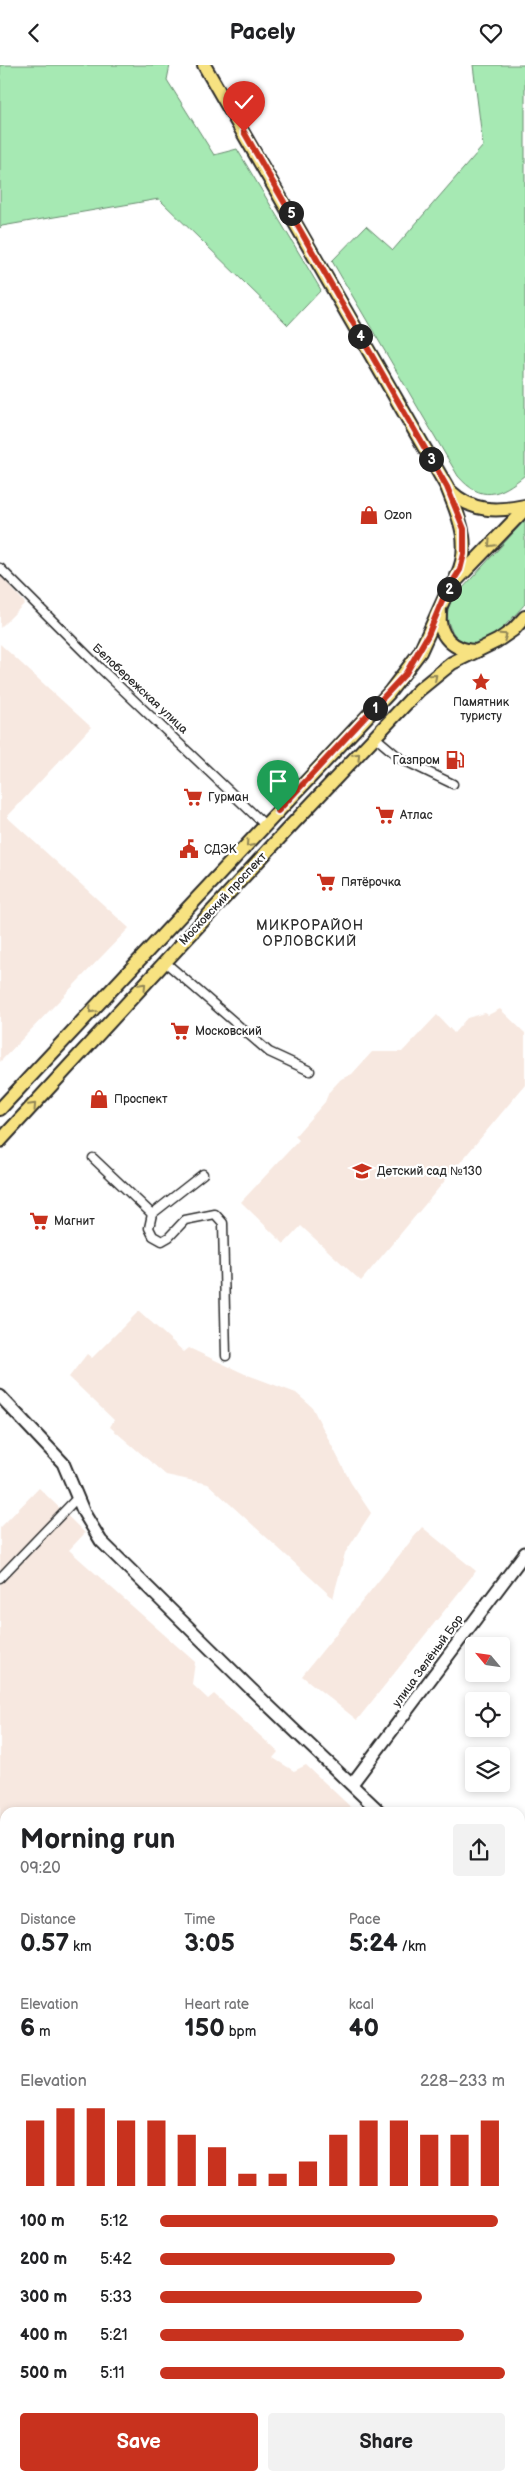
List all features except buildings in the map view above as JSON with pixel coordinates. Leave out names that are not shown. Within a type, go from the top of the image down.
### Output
[{"type":"main road","points":[[204,65],[447,487],[464,529],[465,541],[463,563],[454,583]]},
{"type":"main road","points":[[447,487],[460,500],[482,509],[525,507]]},
{"type":"main road","name":"Московский проспект","points":[[0,1109],[406,673],[420,652],[440,605],[454,583],[525,507]]},
{"type":"main road","points":[[440,605],[439,618],[445,637],[458,648],[467,651],[479,651]]},
{"type":"main road","name":"Московский проспект","points":[[0,1141],[375,737],[439,672],[513,630],[525,617]]},
{"type":"street","name":"Белобережская улица","points":[[0,568],[100,668],[265,825]]},
{"type":"street","points":[[375,737],[401,759],[453,784]]},
{"type":"street","points":[[166,962],[269,1051],[310,1071]]},
{"type":"street","points":[[93,1158],[152,1213]]},
{"type":"street","points":[[204,1174],[152,1213],[149,1228],[153,1236],[162,1241],[169,1237],[184,1221],[215,1213],[223,1223],[226,1356]]},
{"type":"street","points":[[0,1396],[63,1463],[89,1523],[101,1541],[250,1688],[375,1807]]},
{"type":"street","points":[[0,1579],[78,1497]]},
{"type":"street","name":"улица Зелёный Бор","points":[[352,1784],[525,1553]]},
{"type":"shaded area","points":[[0,575],[25,603],[0,628]]},
{"type":"shaded area","points":[[0,644],[91,727],[7,817],[129,928],[0,1062]]},
{"type":"shaded area","name":"Детский сад №130","points":[[500,1009],[525,1033],[525,1085],[361,1281],[301,1226],[284,1244],[241,1202],[299,1140],[295,1136],[325,1102],[329,1092],[341,1079],[352,1074],[372,1052],[402,1052],[437,1015],[454,1033],[467,1018],[485,1013],[488,1015]]},
{"type":"shaded area","points":[[139,1311],[184,1352],[189,1348],[245,1374],[296,1393],[312,1407],[351,1483],[371,1513],[345,1553],[333,1598],[208,1484],[166,1475],[110,1427],[114,1420],[69,1377],[87,1354],[92,1358]]},
{"type":"shaded area","points":[[39,1488],[85,1533],[69,1550],[195,1662],[192,1684],[208,1699],[214,1694],[278,1752],[273,1758],[294,1771],[306,1765],[351,1807],[0,1807],[0,1528]]},
{"type":"shaded area","points":[[422,1527],[476,1571],[357,1720],[302,1676]]},
{"type":"green space","points":[[0,65],[170,65],[167,80],[214,155],[237,149],[321,290],[288,325],[159,199],[2,226],[0,228]]},
{"type":"green space","points":[[473,65],[525,65],[525,475],[507,488],[491,493],[475,490],[466,485],[458,476],[332,261],[366,226],[393,250],[483,146]]},
{"type":"green space","points":[[525,520],[525,604],[501,630],[481,643],[470,644],[461,641],[452,631],[448,620],[448,609],[451,601]]},
{"type":"place","name":"Ozon","points":[[369,515]]},
{"type":"place","name":"Памятник туристу","points":[[481,682]]},
{"type":"place","name":"Газпром","points":[[455,760]]},
{"type":"place","name":"Гурман","points":[[193,797]]},
{"type":"place","name":"Атлас","points":[[385,815]]},
{"type":"place","name":"СДЭК","points":[[189,849]]},
{"type":"place","name":"Пятёрочка","points":[[326,882]]},
{"type":"place","name":"Московский","points":[[180,1031]]},
{"type":"place","name":"Проспект","points":[[99,1099]]},
{"type":"place","name":"Детский сад №130","points":[[362,1171]]},
{"type":"place","name":"Магнит","points":[[39,1221]]},
{"type":"district","name":"МИКРОРАЙОН ОРЛОВСКИЙ","points":[[310,933]]},
{"type":"route","points":[[244,132],[447,487],[464,529],[465,541],[463,563],[460,570],[454,583],[445,594],[420,652],[406,673],[390,693],[278,811]]}]
